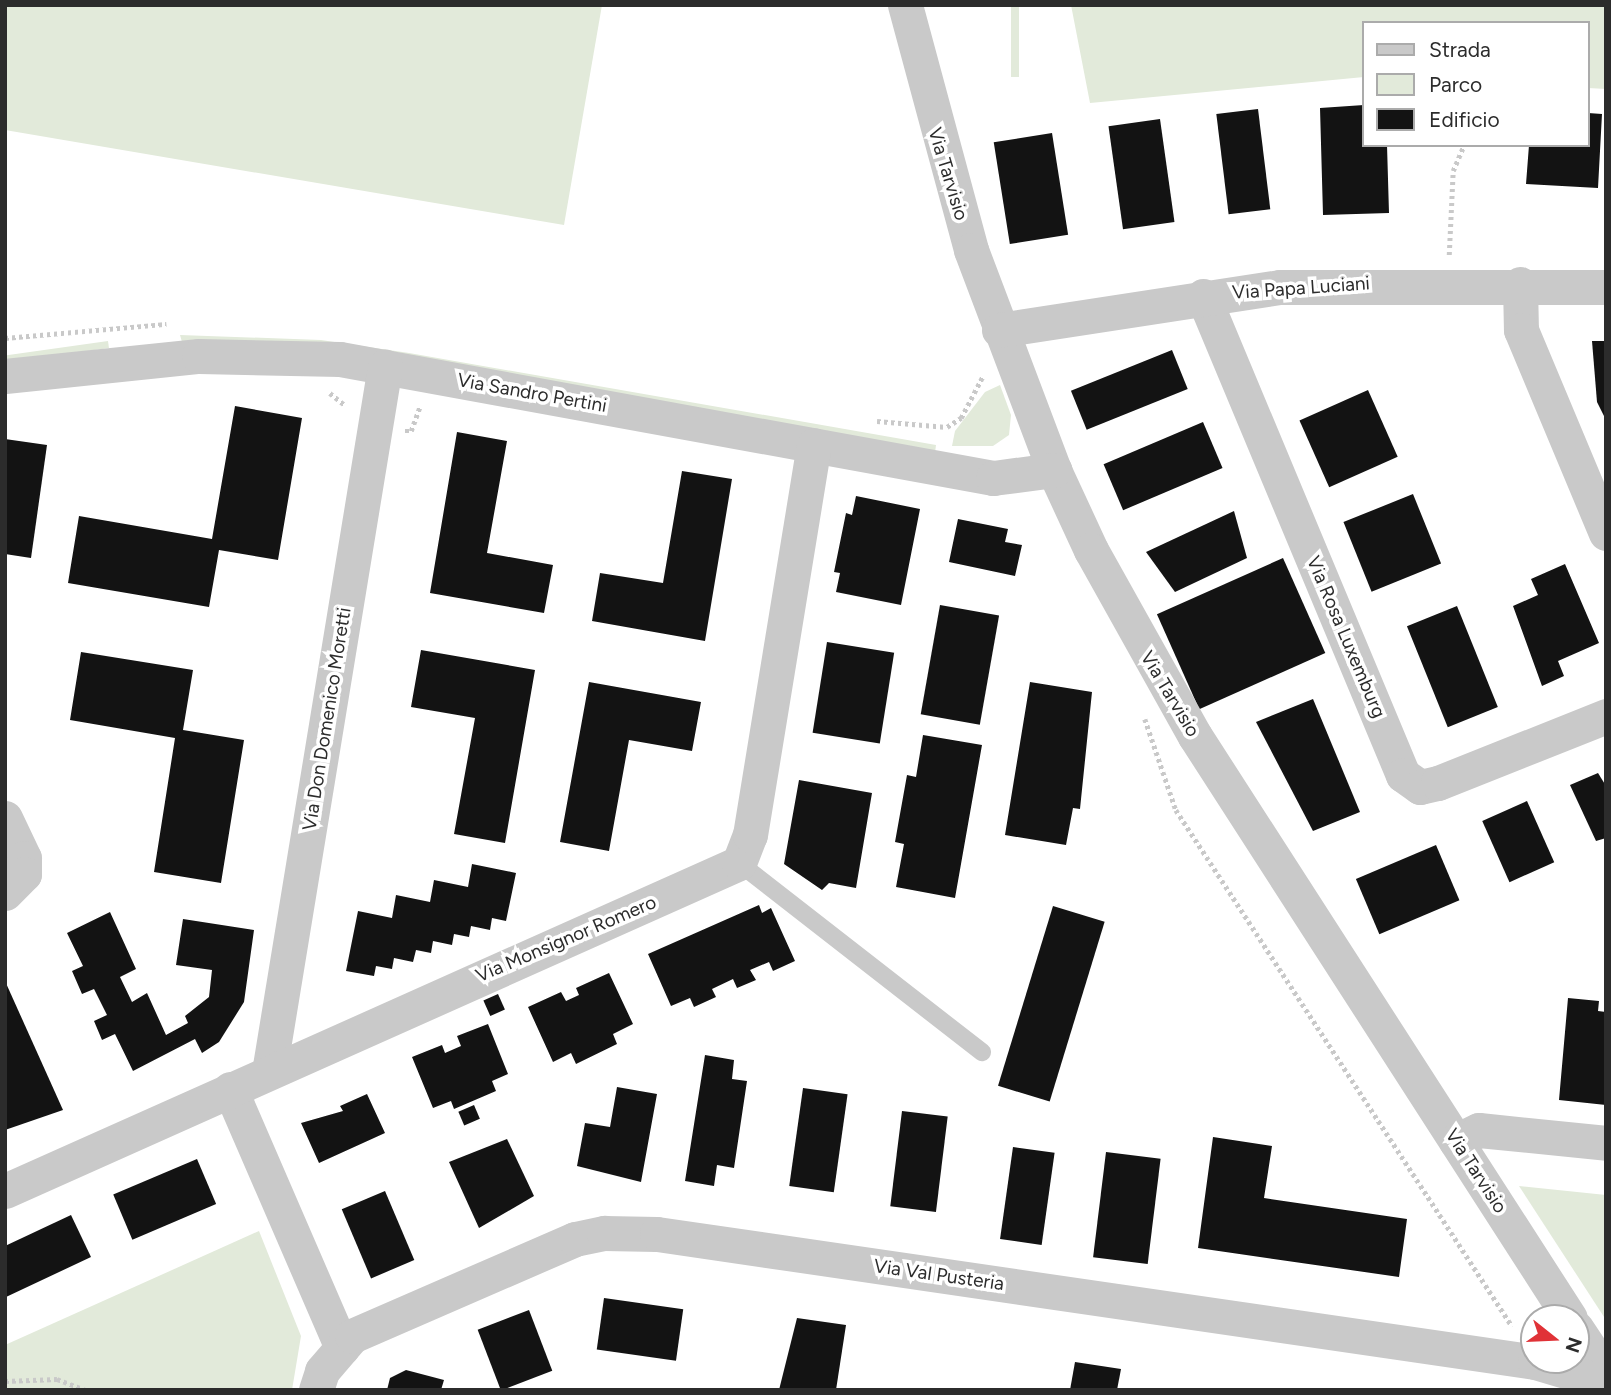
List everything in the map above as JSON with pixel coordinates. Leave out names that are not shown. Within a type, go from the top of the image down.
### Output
[{"type":"street","name":"Via Tarvisio","points":[[905,5],[950,186],[999,330],[1054,470],[1177,705],[1561,1304]]},
{"type":"street","name":"Via Papa Luciani","points":[[999,330],[1203,296],[1438,282],[1606,287]]},
{"type":"street","points":[[1520,284],[1521,330],[1606,533]]},
{"type":"street","name":"Via Rosa Luxemburg","points":[[1203,296],[1403,775],[1420,787],[1437,783],[1606,716]]},
{"type":"street","name":"Via Sandro Pertini","points":[[5,376],[200,356],[385,366],[993,478],[1054,470]]},
{"type":"street","name":"Via Don Domenico Moretti","points":[[269,1072],[385,366]]},
{"type":"street","points":[[738,863],[750,835],[814,445]]},
{"type":"street","points":[[5,818],[24,858],[24,874],[5,893]]},
{"type":"street","name":"Via Monsignor Romero","points":[[5,1191],[738,863]]},
{"type":"street","points":[[230,1089],[342,1348]]},
{"type":"street","points":[[1456,1141],[1479,1130],[1606,1143]]},
{"type":"street","name":"Via Val Pusteria","points":[[316,1390],[342,1348],[381,1321],[575,1239],[604,1233],[681,1238],[1520,1360]]},
{"type":"street","points":[[1590,1349],[1606,1373]]},
{"type":"street","name":"Via Val Pusteria","points":[[1574,1374],[1606,1384]]},
{"type":"lane","points":[[738,863],[982,1052]]},
{"type":"path","points":[[1438,282],[1449,258],[1453,171],[1463,147]]},
{"type":"path","points":[[5,338],[180,323]]},
{"type":"path","points":[[939,466],[947,427],[975,397],[983,375],[979,363]]},
{"type":"path","points":[[324,389],[345,403],[346,420],[411,431],[421,402],[430,399]]},
{"type":"path","points":[[865,419],[947,427]]},
{"type":"path","points":[[1141,705],[1176,810],[1520,1339]]},
{"type":"path","points":[[5,1381],[57,1379],[85,1390]]},
{"type":"green space","points":[[5,5],[602,5],[564,225],[5,130]]},
{"type":"green space","points":[[1011,5],[1019,5],[1019,77],[1011,77]]},
{"type":"green space","points":[[1071,5],[1606,5],[1606,89],[1590,88],[1590,21],[1362,21],[1362,77],[1090,103]]},
{"type":"green space","points":[[180,335],[321,340],[409,353],[936,445],[935,453],[182,342]]},
{"type":"green space","points":[[108,341],[109,348],[6,362],[5,355]]},
{"type":"green space","points":[[1000,385],[1011,415],[1009,435],[993,446],[952,446],[955,431],[985,392]]},
{"type":"green space","points":[[1519,1186],[1606,1195],[1606,1320]]},
{"type":"green space","points":[[259,1231],[301,1336],[292,1390],[5,1390],[5,1345]]},
{"type":"building","points":[[1362,105],[1362,147],[1387,147],[1389,213],[1323,215],[1320,108]]},
{"type":"building","points":[[1258,109],[1270,209],[1229,214],[1216,114]]},
{"type":"building","points":[[1590,113],[1602,114],[1598,188],[1526,184],[1529,147],[1590,147]]},
{"type":"building","points":[[1160,119],[1174,222],[1123,229],[1109,126]]},
{"type":"building","points":[[1052,133],[1068,235],[1010,244],[994,142]]},
{"type":"building","points":[[1592,341],[1606,341],[1606,420],[1597,402]]},
{"type":"building","points":[[1172,350],[1188,389],[1087,430],[1071,391]]},
{"type":"building","points":[[1368,390],[1398,457],[1329,487],[1299,421]]},
{"type":"building","points":[[235,406],[302,418],[278,560],[219,550],[209,607],[68,583],[79,516],[212,539]]},
{"type":"building","points":[[1203,422],[1223,468],[1123,510],[1104,464]]},
{"type":"building","points":[[457,432],[507,441],[487,553],[553,565],[544,613],[430,593]]},
{"type":"building","points":[[5,439],[47,445],[31,558],[5,554]]},
{"type":"building","points":[[682,471],[732,479],[705,641],[592,621],[600,573],[663,583]]},
{"type":"building","points":[[1413,494],[1441,564],[1372,592],[1343,522]]},
{"type":"building","points":[[856,496],[920,509],[901,605],[836,592],[840,573],[834,572],[846,513],[852,515]]},
{"type":"building","points":[[1234,511],[1247,558],[1175,592],[1146,552]]},
{"type":"building","points":[[958,519],[1008,529],[1005,542],[1022,545],[1015,576],[949,562]]},
{"type":"building","points":[[1283,558],[1325,653],[1199,709],[1157,614]]},
{"type":"building","points":[[1565,564],[1599,643],[1558,661],[1564,676],[1542,686],[1513,606],[1538,595],[1531,579]]},
{"type":"building","points":[[940,605],[999,615],[980,725],[921,714]]},
{"type":"building","points":[[1457,606],[1498,707],[1448,727],[1407,626]]},
{"type":"building","points":[[827,642],[894,653],[880,744],[813,733]]},
{"type":"building","points":[[421,650],[535,670],[505,843],[454,834],[475,718],[411,707]]},
{"type":"building","points":[[81,652],[193,670],[183,730],[244,740],[221,883],[154,872],[175,738],[70,720]]},
{"type":"building","points":[[589,682],[701,702],[692,751],[629,740],[609,851],[560,842]]},
{"type":"building","points":[[1030,682],[1092,692],[1080,809],[1073,808],[1066,845],[1005,835]]},
{"type":"building","points":[[1313,699],[1360,812],[1313,831],[1256,722]]},
{"type":"building","points":[[923,735],[982,745],[955,898],[896,887],[904,844],[895,842],[907,775],[916,777]]},
{"type":"building","points":[[1598,773],[1606,786],[1606,838],[1596,841],[1570,785]]},
{"type":"building","points":[[799,780],[872,793],[856,888],[829,883],[822,890],[784,864]]},
{"type":"building","points":[[1527,801],[1554,862],[1509,882],[1482,821]]},
{"type":"building","points":[[1436,845],[1459,900],[1379,934],[1356,879]]},
{"type":"building","points":[[472,864],[516,873],[506,921],[492,918],[490,930],[471,926],[469,937],[454,934],[452,945],[433,941],[431,953],[416,950],[413,962],[394,958],[392,969],[376,966],[374,976],[346,971],[358,911],[392,918],[396,895],[430,902],[434,880],[468,887]]},
{"type":"building","points":[[759,905],[762,913],[771,908],[795,961],[773,971],[769,962],[750,970],[756,980],[737,988],[733,979],[712,989],[716,997],[694,1007],[690,998],[671,1006],[648,954]]},
{"type":"building","points":[[1053,906],[1105,922],[1050,1102],[998,1086]]},
{"type":"building","points":[[110,912],[136,969],[120,977],[132,1002],[147,993],[166,1035],[188,1023],[185,1016],[209,997],[212,970],[176,965],[183,919],[254,930],[244,1002],[219,1042],[202,1053],[195,1039],[133,1071],[115,1034],[102,1040],[94,1021],[107,1015],[94,989],[82,994],[72,971],[83,966],[67,933]]},
{"type":"building","points":[[609,973],[633,1024],[613,1034],[617,1044],[576,1064],[571,1053],[553,1062],[528,1007],[561,992],[566,1001],[579,995],[576,988]]},
{"type":"building","points":[[5,981],[63,1110],[5,1130]]},
{"type":"building","points":[[498,994],[505,1010],[490,1016],[483,1001]]},
{"type":"building","points":[[1568,998],[1599,1001],[1598,1011],[1606,1012],[1606,1105],[1559,1100]]},
{"type":"building","points":[[488,1024],[508,1074],[492,1081],[496,1091],[454,1109],[451,1101],[433,1108],[412,1057],[442,1045],[445,1053],[461,1046],[457,1036]]},
{"type":"building","points":[[705,1055],[734,1060],[732,1079],[747,1081],[734,1168],[717,1165],[714,1186],[685,1181]]},
{"type":"building","points":[[617,1087],[657,1094],[641,1182],[577,1166],[585,1123],[610,1127]]},
{"type":"building","points":[[803,1088],[848,1094],[834,1192],[789,1186]]},
{"type":"building","points":[[367,1094],[385,1133],[319,1163],[301,1123],[343,1111],[340,1106]]},
{"type":"building","points":[[474,1105],[480,1119],[464,1125],[458,1112]]},
{"type":"building","points":[[902,1111],[948,1117],[936,1212],[890,1206]]},
{"type":"building","points":[[1213,1137],[1272,1146],[1264,1198],[1407,1219],[1399,1277],[1198,1248]]},
{"type":"building","points":[[507,1139],[534,1196],[479,1228],[449,1162]]},
{"type":"building","points":[[1013,1147],[1055,1153],[1042,1245],[1000,1239]]},
{"type":"building","points":[[1106,1152],[1161,1159],[1148,1264],[1093,1257]]},
{"type":"building","points":[[197,1159],[216,1204],[132,1240],[113,1195]]},
{"type":"building","points":[[385,1191],[414,1260],[371,1278],[342,1209]]},
{"type":"building","points":[[71,1215],[91,1257],[6,1297],[5,1246]]},
{"type":"building","points":[[604,1298],[683,1309],[676,1361],[597,1349]]},
{"type":"building","points":[[529,1310],[552,1371],[501,1390],[478,1330]]},
{"type":"building","points":[[797,1318],[846,1325],[836,1390],[779,1390]]},
{"type":"building","points":[[1075,1362],[1121,1369],[1117,1390],[1070,1390]]},
{"type":"building","points":[[406,1370],[444,1380],[441,1390],[387,1390],[390,1378]]}]
